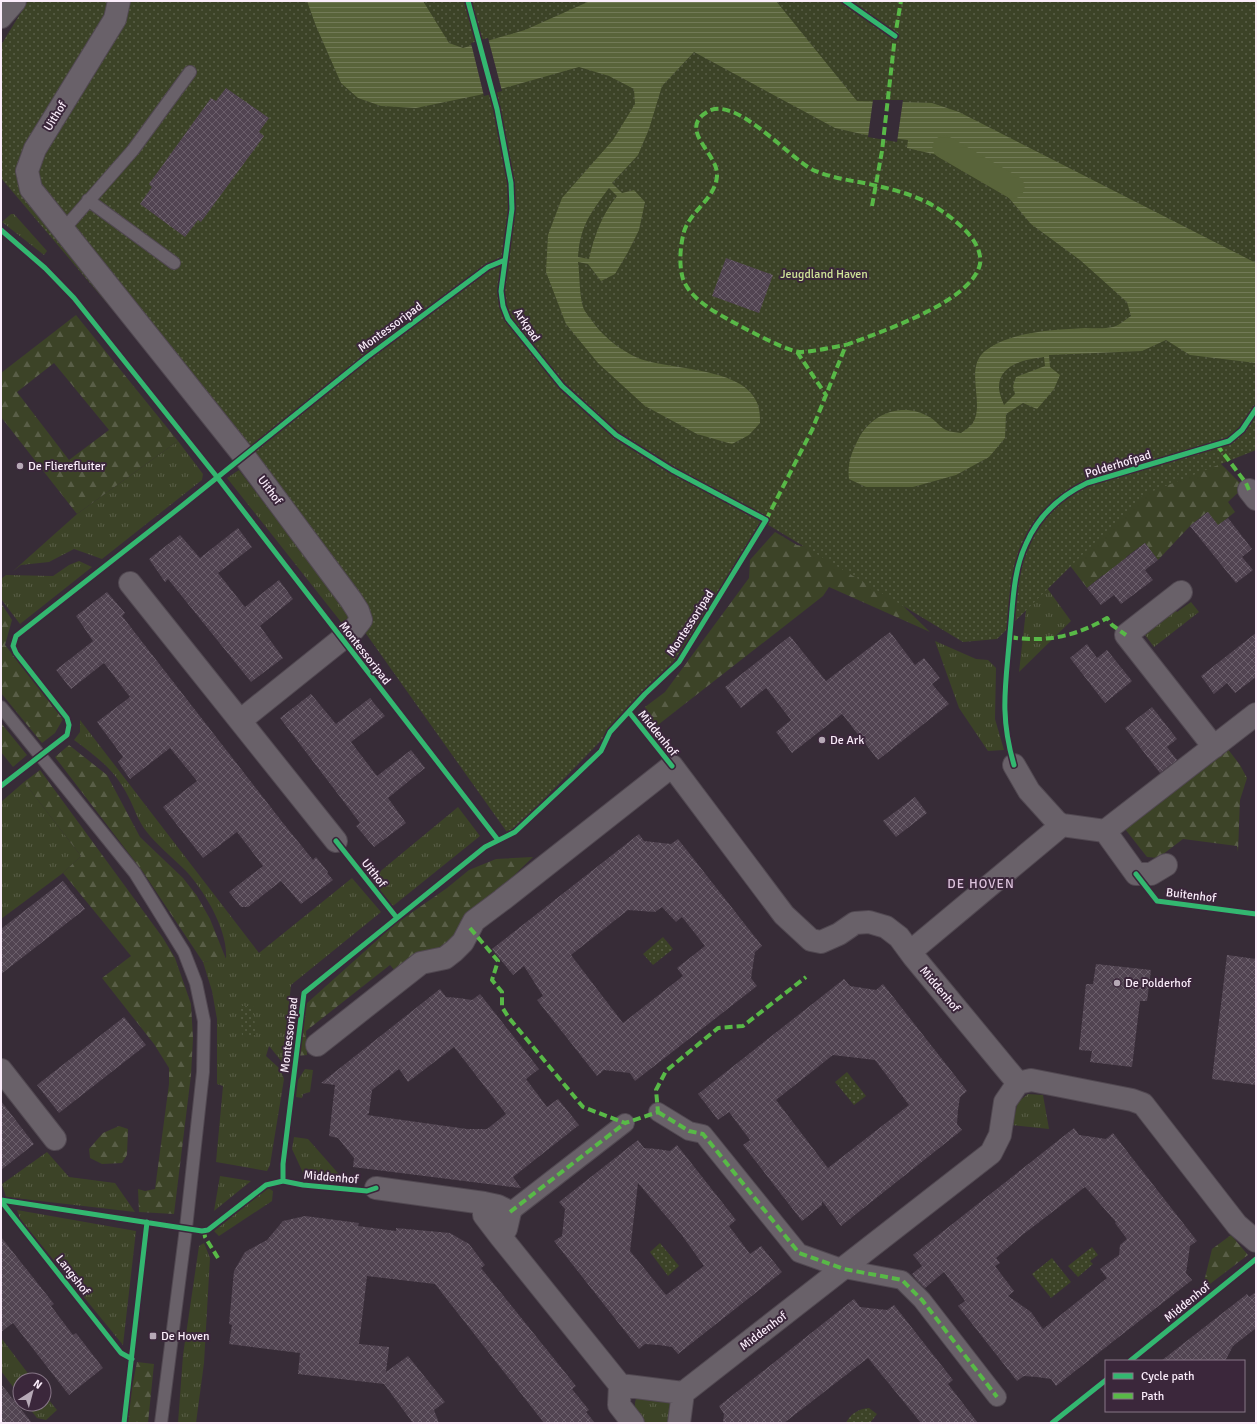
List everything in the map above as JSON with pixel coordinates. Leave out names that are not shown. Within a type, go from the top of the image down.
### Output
[{"type":"main road","points":[[1,18],[15,1]]},
{"type":"street","name":"Uithof","points":[[119,1],[115,19],[35,149],[27,171],[31,189],[244,456],[358,611],[360,620],[354,629],[241,720]]},
{"type":"street","points":[[130,583],[336,840]]},
{"type":"street","points":[[1181,592],[1126,635],[1214,747]]},
{"type":"street","points":[[1014,765],[1029,790],[1062,825],[1105,831],[1256,714]]},
{"type":"street","name":"Middenhof","points":[[317,1046],[421,963],[445,958],[454,951],[463,942],[474,921],[486,910],[502,900],[672,766],[784,915],[811,940],[821,942],[839,934],[855,923],[869,922],[886,927],[899,937],[1018,1082],[1004,1102],[1000,1135],[991,1153],[683,1393]]},
{"type":"street","points":[[910,952],[1062,825]]},
{"type":"street","name":"Buitenhof","points":[[1105,831],[1136,874],[1151,874],[1166,865]]},
{"type":"street","points":[[1,1070],[55,1139]]},
{"type":"street","points":[[1018,1082],[1031,1080],[1132,1100],[1142,1104],[1237,1225],[1256,1242]]},
{"type":"street","points":[[658,1112],[689,1131],[703,1134],[799,1253],[844,1269],[902,1280],[922,1300],[998,1397]]},
{"type":"street","points":[[500,1236],[506,1229],[510,1212],[625,1123]]},
{"type":"street","points":[[376,1188],[484,1203],[498,1206],[510,1212]]},
{"type":"street","points":[[484,1203],[484,1215],[620,1385],[619,1405],[633,1423]]},
{"type":"street","points":[[620,1385],[683,1393],[679,1423]]},
{"type":"lane","points":[[63,230],[133,150],[190,72]]},
{"type":"lane","points":[[88,200],[174,263]]},
{"type":"lane","points":[[1,707],[136,873],[184,952],[196,983],[204,1021],[203,1072],[187,1222],[161,1423]]},
{"type":"green space","name":"Jeugdland Haven","points":[[28,1],[1256,1],[1256,450],[1143,495],[997,639],[963,642],[765,523],[664,676],[509,835],[259,483],[1,178],[1,45]]},
{"type":"green space","points":[[11,214],[14,214],[47,251],[44,255],[2,222]]},
{"type":"green space","points":[[76,315],[178,441],[77,514],[1,417],[1,373]],"holes":[[[54,363],[109,430],[69,460],[17,392]]]},
{"type":"green space","points":[[178,441],[203,474],[202,480],[102,559],[74,549],[49,562],[21,565],[12,572],[77,514]]},
{"type":"green space","points":[[1219,462],[1244,487],[1228,502],[1235,512],[1216,527],[1207,512],[1190,526],[1158,560],[1145,543],[1126,557],[1130,563],[1108,580],[1103,575],[1087,588],[1043,530]]},
{"type":"green space","points":[[239,470],[349,614],[345,627],[227,478]]},
{"type":"green space","points":[[775,532],[797,545],[808,547],[896,599],[930,632],[829,587],[823,596],[654,728],[647,719],[645,707],[665,692],[749,578],[750,560]]},
{"type":"green space","points":[[79,561],[92,567],[20,624],[1,599],[1,579],[6,575],[53,576],[69,565]]},
{"type":"green space","points":[[1031,566],[1071,621],[1019,672]]},
{"type":"green space","points":[[1191,602],[1199,612],[1154,647],[1142,631],[1173,607],[1177,612]]},
{"type":"green space","points":[[1,603],[12,620],[5,645],[63,719],[55,733],[42,743],[1,693]]},
{"type":"green space","points":[[935,641],[976,659],[988,660],[996,668],[995,719],[1004,750],[988,751],[959,708]]},
{"type":"green space","points":[[80,720],[259,953],[352,878],[381,912],[291,985],[283,1063],[269,1046],[266,1056],[280,1069],[284,1079],[270,1165],[267,1171],[216,1162],[223,1086],[217,1084],[217,1019],[212,991],[203,962],[226,958],[226,947],[219,923],[200,888],[185,870],[143,827],[123,787],[111,771],[98,758],[74,740],[80,732]]},
{"type":"green space","points":[[1,723],[27,755],[13,767],[1,752]]},
{"type":"green space","points":[[69,745],[107,775],[140,837],[183,878],[197,896],[210,919],[226,959],[203,962],[143,872],[55,757]]},
{"type":"green space","points":[[1227,748],[1240,765],[1247,778],[1240,800],[1238,852],[1237,846],[1183,839],[1158,858],[1147,857],[1125,829]]},
{"type":"green space","points":[[40,770],[163,938],[175,958],[191,1004],[193,1038],[191,1075],[174,1214],[139,1212],[138,1189],[145,1191],[155,1189],[169,1084],[169,1068],[154,1044],[102,978],[131,956],[63,873],[81,856],[24,782]]},
{"type":"green space","points":[[24,782],[81,856],[63,873],[1,919],[1,802]]},
{"type":"green space","points":[[458,807],[480,836],[393,906],[371,879]]},
{"type":"green space","points":[[533,857],[470,918],[441,952],[396,972],[390,965],[306,1031],[307,1055],[296,1056],[296,1032],[306,1004],[394,925],[447,888],[469,870],[496,859]]},
{"type":"green space","points":[[663,937],[673,949],[653,965],[643,954]]},
{"type":"green space","points":[[240,1006],[253,1006],[256,1035],[242,1036]]},
{"type":"green space","points":[[305,1069],[313,1070],[310,1092],[303,1094],[302,1098],[296,1097],[298,1080]]},
{"type":"green space","points":[[847,1072],[866,1096],[854,1105],[835,1082]]},
{"type":"green space","points":[[1028,1094],[1043,1095],[1049,1129],[1012,1125],[1018,1102]]},
{"type":"green space","points":[[119,1126],[128,1129],[127,1155],[122,1163],[102,1164],[90,1158],[89,1149],[103,1133]]},
{"type":"green space","points":[[294,1137],[308,1139],[344,1180],[304,1175],[292,1149]]},
{"type":"green space","points":[[47,1152],[69,1177],[115,1183],[135,1212],[6,1197],[2,1184]]},
{"type":"green space","points":[[220,1176],[251,1181],[214,1211]]},
{"type":"green space","points":[[268,1188],[273,1191],[272,1201],[219,1236],[214,1231]]},
{"type":"green space","points":[[17,1210],[136,1231],[123,1345],[20,1219]]},
{"type":"green space","points":[[1231,1235],[1248,1255],[1202,1290],[1212,1249]]},
{"type":"green space","points":[[204,1243],[210,1258],[204,1363],[196,1423],[178,1423],[183,1355],[199,1246]]},
{"type":"green space","points":[[660,1243],[679,1266],[668,1276],[650,1252]]},
{"type":"green space","points":[[1092,1247],[1098,1255],[1090,1261],[1093,1264],[1078,1277],[1068,1266]]},
{"type":"green space","points":[[1052,1258],[1071,1282],[1051,1298],[1032,1274]]},
{"type":"green space","points":[[2,1339],[27,1372],[12,1372],[12,1385],[1,1371]]},
{"type":"green space","points":[[137,1362],[154,1364],[148,1423],[125,1423]]},
{"type":"green space","points":[[637,1397],[673,1401],[672,1423],[646,1423],[635,1408],[635,1401]]},
{"type":"green space","points":[[52,1404],[57,1410],[46,1420],[37,1418],[32,1412],[52,1412]]},
{"type":"green space","points":[[869,1408],[877,1414],[870,1423],[846,1423],[856,1412]]},
{"type":"shaded area","points":[[307,1],[423,1],[449,43],[463,48],[525,30],[590,1],[776,1],[857,101],[932,103],[959,112],[1256,263],[1256,363],[1190,355],[1166,340],[1142,351],[1049,355],[1050,367],[1060,375],[1054,389],[1037,409],[1023,403],[1006,414],[1005,438],[989,457],[956,475],[913,487],[866,487],[849,479],[849,462],[855,447],[866,427],[874,420],[882,415],[892,412],[902,410],[911,411],[921,413],[931,418],[946,430],[961,433],[973,423],[976,415],[976,367],[979,358],[985,351],[995,344],[1020,335],[1060,330],[1106,328],[1115,326],[1131,316],[1127,302],[1080,260],[1031,224],[981,165],[907,148],[908,140],[866,135],[835,128],[694,52],[662,86],[649,129],[638,155],[612,183],[622,193],[634,190],[645,202],[639,230],[628,252],[615,274],[601,281],[588,264],[578,262],[581,296],[584,309],[599,330],[620,348],[638,358],[652,362],[723,376],[738,383],[750,392],[758,405],[760,412],[760,423],[749,435],[732,444],[697,434],[645,406],[598,363],[566,324],[546,272],[548,235],[562,198],[613,140],[635,104],[634,89],[609,76],[579,67],[479,95],[416,108],[381,106],[358,98],[341,83],[316,26]],"holes":[[[609,188],[617,196],[607,210],[599,226],[589,259],[578,257],[579,246],[584,228],[592,212]],[[1044,357],[1045,366],[1016,377],[1013,386],[1015,394],[1004,405],[999,387],[1000,379],[1004,373],[1009,368],[1022,361]]]},
{"type":"pier","points":[[488,38],[502,91],[484,96],[471,43]]},
{"type":"pier","points":[[873,100],[903,100],[897,142],[868,137]]},
{"type":"building","points":[[226,88],[269,118],[259,132],[264,136],[201,222],[198,220],[185,237],[140,204],[152,187],[149,184],[211,98],[216,101]]},
{"type":"building","points":[[726,258],[773,275],[759,313],[712,296]]},
{"type":"building","points":[[1208,512],[1218,525],[1228,518],[1252,549],[1242,557],[1253,570],[1236,583],[1190,526]]},
{"type":"building","points":[[238,528],[252,547],[218,573],[245,607],[279,580],[293,599],[260,626],[283,658],[251,682],[168,579],[165,582],[149,559],[180,535],[200,558]]},
{"type":"building","points":[[1145,543],[1158,560],[1145,570],[1153,580],[1121,604],[1114,595],[1101,605],[1087,588]]},
{"type":"building","points":[[107,592],[125,613],[122,616],[283,823],[313,860],[316,857],[333,880],[301,904],[281,881],[248,907],[241,907],[229,892],[263,866],[237,832],[203,858],[163,807],[197,781],[170,748],[130,779],[118,762],[123,757],[97,722],[130,697],[104,663],[71,689],[56,670],[93,641],[76,616]]},
{"type":"building","points":[[890,632],[915,665],[924,658],[940,678],[932,684],[949,704],[878,760],[842,714],[792,753],[776,732],[791,720],[766,688],[741,708],[725,687],[790,636],[826,681]]},
{"type":"building","points":[[1256,633],[1256,677],[1235,693],[1227,683],[1214,694],[1201,676]]},
{"type":"building","points":[[1087,644],[1097,658],[1107,650],[1132,681],[1105,703],[1070,658]]},
{"type":"building","points":[[311,694],[336,724],[370,698],[385,716],[351,742],[377,776],[411,750],[425,768],[388,798],[406,823],[374,847],[356,826],[360,823],[280,718]]},
{"type":"building","points":[[1152,707],[1177,739],[1167,747],[1177,760],[1160,773],[1125,728]]},
{"type":"building","points":[[915,797],[927,813],[896,837],[883,821]]},
{"type":"building","points":[[639,834],[644,841],[671,844],[678,839],[762,946],[755,952],[751,978],[757,986],[635,1081],[630,1073],[604,1070],[597,1076],[537,1000],[543,996],[524,966],[513,975],[492,949]],"holes":[[[662,907],[676,922],[682,917],[705,946],[677,968],[683,976],[623,1023],[571,955],[628,910],[655,912]]]},
{"type":"building","points":[[63,881],[85,909],[1,974],[1,929]]},
{"type":"building","points":[[1227,955],[1256,959],[1256,1085],[1212,1079]]},
{"type":"building","points":[[1096,964],[1151,970],[1147,1001],[1140,1001],[1132,1067],[1090,1062],[1092,1051],[1079,1050],[1086,984],[1093,984]]},
{"type":"building","points":[[844,979],[850,986],[876,990],[883,984],[967,1091],[960,1097],[958,1110],[957,1124],[962,1130],[841,1226],[822,1201],[822,1205],[802,1221],[743,1145],[750,1140],[729,1112],[718,1120],[698,1094]],"holes":[[[833,1055],[875,1060],[909,1105],[828,1168],[776,1100]]]},
{"type":"building","points":[[440,989],[446,997],[472,1000],[480,994],[539,1069],[526,1079],[547,1107],[558,1099],[579,1125],[513,1177],[521,1188],[353,1167],[354,1158],[338,1138],[329,1136],[335,1085],[321,1083]],"holes":[[[454,1047],[506,1114],[487,1129],[467,1129],[367,1115],[369,1113],[372,1090],[399,1069],[408,1082]]]},
{"type":"building","points":[[124,1017],[146,1045],[59,1113],[37,1085]]},
{"type":"building","points":[[1,1101],[34,1144],[1,1170]]},
{"type":"building","points":[[1074,1128],[1079,1135],[1106,1139],[1113,1133],[1197,1241],[1190,1246],[1186,1273],[1192,1280],[1056,1386],[1051,1379],[1037,1377],[1024,1376],[1017,1381],[958,1306],[965,1301],[944,1272],[925,1288],[912,1274],[922,1266],[913,1255]],"holes":[[[1085,1187],[1116,1222],[1115,1223],[1127,1239],[1120,1245],[1119,1255],[1100,1269],[1107,1278],[1043,1329],[1031,1312],[1008,1296],[1014,1291],[995,1266],[1000,1263],[996,1258],[1021,1236]]]},
{"type":"building","points":[[638,1140],[644,1148],[670,1151],[677,1145],[736,1220],[729,1226],[750,1254],[761,1246],[782,1272],[678,1354],[672,1347],[659,1345],[645,1344],[639,1349],[554,1241],[562,1236],[565,1209],[559,1202]],"holes":[[[638,1183],[681,1234],[704,1266],[666,1295],[630,1251]]]},
{"type":"building","points":[[305,1216],[359,1223],[358,1226],[396,1231],[396,1228],[450,1233],[469,1244],[485,1265],[481,1268],[576,1386],[572,1389],[589,1410],[586,1412],[595,1423],[544,1423],[435,1284],[367,1276],[359,1344],[389,1347],[386,1372],[408,1356],[445,1402],[434,1410],[439,1423],[413,1423],[384,1384],[298,1374],[300,1353],[229,1344],[232,1325],[229,1324],[234,1271],[245,1252],[267,1240],[283,1221]]},
{"type":"building","points":[[1,1237],[54,1304],[51,1306],[73,1335],[76,1333],[103,1368],[69,1395],[13,1323],[1,1332]]},
{"type":"building","points":[[1256,1292],[1256,1328],[1233,1346],[1226,1360],[1162,1360],[1247,1294],[1249,1297]]},
{"type":"building","points":[[854,1299],[860,1307],[887,1310],[894,1305],[953,1380],[948,1384],[978,1423],[921,1423],[868,1358],[784,1423],[723,1423],[724,1414],[719,1406]]},
{"type":"building","points":[[1,1384],[12,1398],[12,1412],[23,1412],[32,1423],[1,1423]]},
{"type":"waterway","points":[[944,147],[1013,187]]},
{"type":"marked path","points":[[872,206],[882,151],[895,36],[901,1]]},
{"type":"marked path","points":[[766,520],[812,430],[846,345],[901,324],[943,303],[960,291],[973,278],[980,264],[980,254],[974,241],[965,230],[953,219],[930,204],[918,198],[893,190],[825,175],[813,170],[803,163],[747,119],[732,112],[719,109],[707,112],[699,119],[696,126],[698,134],[716,168],[717,176],[711,193],[690,220],[683,236],[680,263],[683,279],[687,288],[697,299],[716,312],[754,333],[792,350],[805,352],[846,345]]},
{"type":"marked path","points":[[797,352],[826,395]]},
{"type":"marked path","points":[[1217,445],[1246,483],[1249,490]]},
{"type":"marked path","points":[[1010,637],[1036,639],[1072,634],[1107,618],[1112,625],[1126,635]]},
{"type":"marked path","points":[[470,928],[498,961],[492,980],[502,992],[502,1007],[509,1018],[583,1107],[625,1123],[658,1112],[656,1090],[666,1071],[718,1028],[743,1026],[806,977]]},
{"type":"marked path","points":[[658,1112],[689,1131],[703,1134],[799,1253],[844,1269],[902,1280],[922,1300],[997,1397]]},
{"type":"marked path","points":[[510,1212],[625,1123]]},
{"type":"marked path","points":[[204,1230],[205,1237],[218,1258]]},
{"type":"cycle path","name":"Arkpad","points":[[283,1181],[283,1164],[304,993],[485,847],[515,832],[601,751],[610,732],[645,694],[679,662],[766,520],[672,470],[616,435],[562,386],[508,319],[503,306],[501,291],[512,209],[511,183],[497,109],[468,1]]},
{"type":"cycle path","points":[[845,1],[895,36]]},
{"type":"cycle path","name":"Montessoripad","points":[[1,230],[45,268],[74,298],[217,477],[498,840]]},
{"type":"cycle path","name":"Montessoripad","points":[[1,786],[67,735],[69,725],[67,718],[16,653],[13,646],[16,636],[183,505],[367,357],[488,267],[505,260]]},
{"type":"cycle path","name":"Polderhofpad","points":[[1014,765],[1009,747],[1005,714],[1013,599],[1018,565],[1026,544],[1037,524],[1059,501],[1077,488],[1087,483],[1229,441],[1242,430],[1256,409]]},
{"type":"cycle path","points":[[629,712],[672,766]]},
{"type":"cycle path","points":[[336,841],[397,918]]},
{"type":"cycle path","points":[[1136,874],[1157,901],[1256,914]]},
{"type":"cycle path","points":[[1,1200],[202,1231],[208,1230],[266,1185],[283,1181],[303,1185],[367,1191],[376,1188]]},
{"type":"cycle path","name":"Langshof","points":[[1,1201],[121,1353],[132,1359]]},
{"type":"cycle path","points":[[124,1423],[147,1222]]},
{"type":"cycle path","points":[[1131,1360],[1256,1259]]},
{"type":"cycle path","points":[[1052,1423],[1105,1381]]},
{"type":"place","name":"De Flierefluiter","points":[[20,466]]},
{"type":"place","name":"De Ark","points":[[822,740]]},
{"type":"place","name":"De Polderhof","points":[[1117,983]]},
{"type":"place","name":"De Hoven","points":[[153,1336]]},
{"type":"district","name":"DE HOVEN","points":[[981,883]]}]
